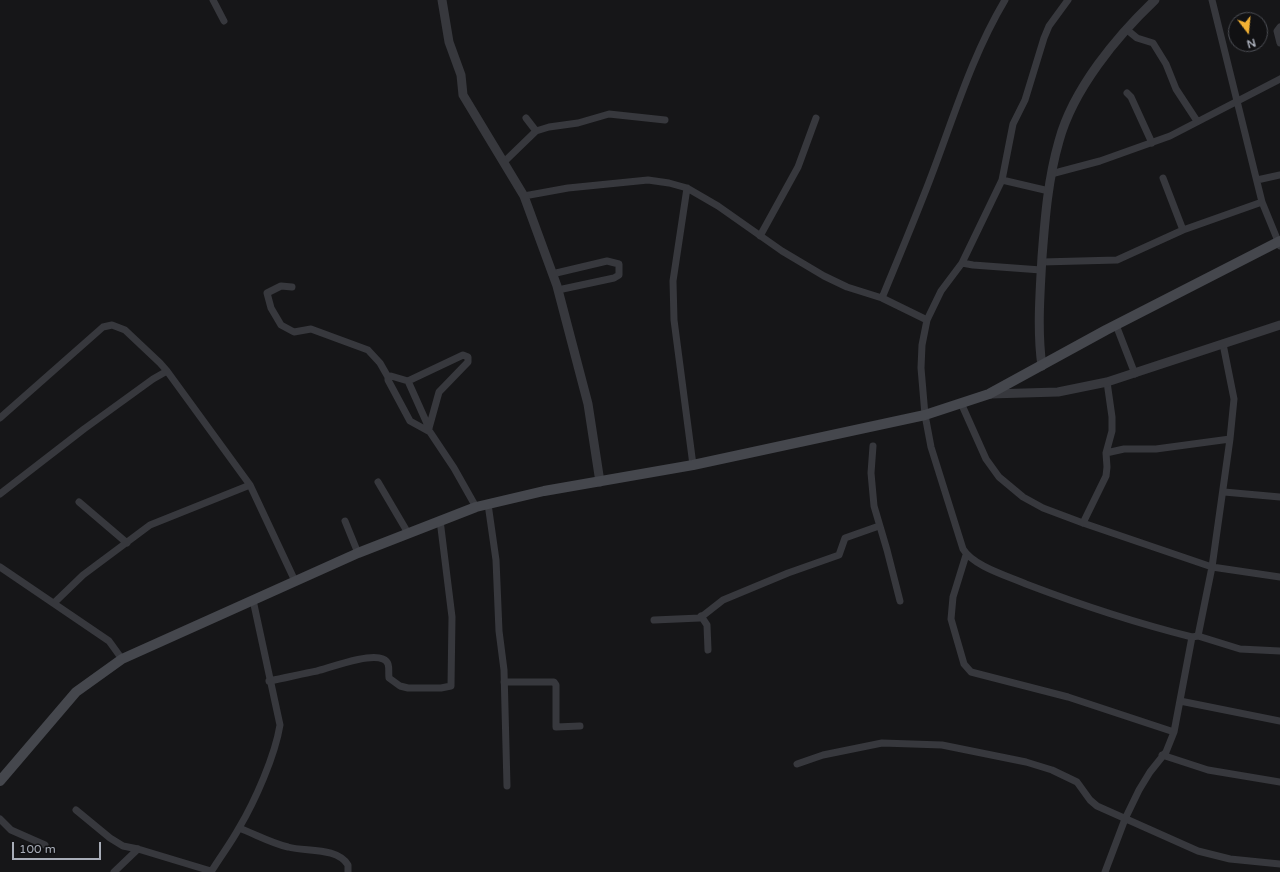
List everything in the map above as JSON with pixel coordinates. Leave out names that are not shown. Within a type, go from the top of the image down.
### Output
[{"type":"main road","points":[[0,781],[76,692],[122,659],[358,553],[476,507],[544,491],[693,465],[925,415],[988,394],[1116,325],[1279,243]]},
{"type":"street","points":[[213,0],[224,21]]},
{"type":"street","points":[[442,0],[449,42],[461,75],[462,93],[524,196],[558,290],[588,404],[600,482]]},
{"type":"street","points":[[882,298],[929,182],[950,122],[980,46],[1005,0]]},
{"type":"street","points":[[1068,0],[1049,26],[1044,38],[1025,100],[1013,124],[1002,180],[962,262],[942,291],[927,320],[922,345],[921,368],[925,415],[931,447],[963,549],[966,555],[994,571],[1087,607],[1140,624],[1195,636],[1240,649],[1280,651]]},
{"type":"street","points":[[1042,366],[1040,350],[1041,266],[1051,174],[1059,140],[1070,110],[1102,60],[1126,29],[1155,0]]},
{"type":"street","points":[[1212,0],[1238,100],[1262,202],[1279,243]]},
{"type":"street","points":[[1280,27],[1277,31],[1280,43]]},
{"type":"street","points":[[1126,29],[1137,38],[1153,43],[1166,64],[1176,89],[1197,121]]},
{"type":"street","points":[[1051,174],[1100,161],[1170,136],[1280,79]]},
{"type":"street","points":[[1127,93],[1152,143]]},
{"type":"street","points":[[504,162],[536,131],[578,123],[609,114],[665,120]]},
{"type":"street","points":[[526,118],[536,131]]},
{"type":"street","points":[[760,236],[798,167],[816,118]]},
{"type":"street","points":[[1257,180],[1280,175]]},
{"type":"street","points":[[1163,178],[1183,230]]},
{"type":"street","points":[[524,196],[568,188],[648,180],[657,180],[687,188],[713,203],[760,236],[824,276],[847,287],[882,298],[927,320]]},
{"type":"street","points":[[1002,180],[1049,191]]},
{"type":"street","points":[[687,188],[673,281],[674,320],[693,465]]},
{"type":"street","points":[[962,262],[980,266],[1041,266],[1118,260],[1183,230],[1262,202]]},
{"type":"street","points":[[552,274],[607,261],[619,264],[619,274],[614,278],[558,290]]},
{"type":"street","points":[[292,286],[281,286],[267,293],[270,308],[281,325],[294,332],[311,329],[368,350],[380,364],[410,421],[429,430]]},
{"type":"street","points":[[0,418],[103,327],[112,325],[125,330],[167,371],[250,485],[295,581]]},
{"type":"street","points":[[1116,325],[1135,374]]},
{"type":"street","points":[[988,394],[1058,392],[1107,382],[1280,325]]},
{"type":"street","points":[[1105,872],[1125,819],[1139,790],[1162,755],[1166,752],[1174,732],[1212,567],[1224,492],[1234,399],[1224,344]]},
{"type":"street","points":[[388,378],[391,376],[408,381],[463,355],[468,357],[468,362],[439,392],[429,430]]},
{"type":"street","points":[[0,494],[90,425],[153,379],[167,371]]},
{"type":"street","points":[[408,381],[429,430],[454,468],[476,507]]},
{"type":"street","points":[[1083,523],[1106,476],[1106,453],[1112,431],[1112,417],[1107,382]]},
{"type":"street","points":[[961,403],[986,459],[999,477],[1023,497],[1043,508],[1212,567],[1280,578]]},
{"type":"street","points":[[1106,453],[1124,449],[1156,449],[1230,439]]},
{"type":"street","points":[[873,446],[871,473],[874,506],[900,601]]},
{"type":"street","points":[[378,482],[408,533]]},
{"type":"street","points":[[54,603],[83,575],[150,525],[250,485]]},
{"type":"street","points":[[1224,492],[1280,497]]},
{"type":"street","points":[[79,502],[127,543]]},
{"type":"street","points":[[488,504],[496,560],[498,631],[504,682],[507,786]]},
{"type":"street","points":[[269,681],[319,670],[346,662],[366,658],[382,658],[387,662],[389,668],[389,678],[400,686],[426,688],[451,686],[452,617],[440,520]]},
{"type":"street","points":[[345,521],[358,553]]},
{"type":"street","points":[[654,620],[700,618],[723,600],[788,573],[839,555],[845,538],[879,526]]},
{"type":"street","points":[[966,555],[953,597],[951,619],[964,664],[971,672],[1068,697],[1174,732]]},
{"type":"street","points":[[0,567],[109,641],[122,659]]},
{"type":"street","points":[[76,810],[110,838],[123,846],[138,849],[211,872],[239,828],[274,751],[279,732],[280,725],[269,681],[253,600]]},
{"type":"street","points":[[701,616],[707,625],[708,650]]},
{"type":"street","points":[[504,682],[554,682],[556,685],[556,727],[580,726]]},
{"type":"street","points":[[1180,701],[1280,721]]},
{"type":"street","points":[[797,764],[823,755],[882,743],[942,745],[1026,762],[1052,770],[1077,782],[1084,793],[1097,806],[1198,851],[1230,858],[1280,864]]},
{"type":"street","points":[[1162,755],[1208,770],[1280,782]]},
{"type":"street","points":[[0,819],[15,832],[45,845]]},
{"type":"street","points":[[239,828],[289,848],[318,851],[340,856],[348,865],[348,872]]},
{"type":"street","points":[[114,872],[138,849]]}]
